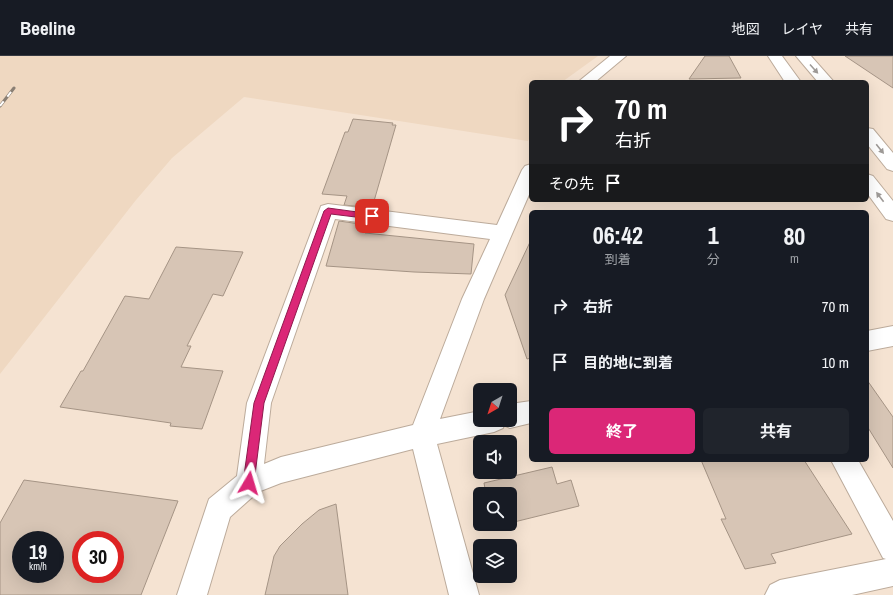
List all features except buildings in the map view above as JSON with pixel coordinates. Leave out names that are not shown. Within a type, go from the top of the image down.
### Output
[{"type":"street","points":[[589,80],[619,56]]},
{"type":"street","points":[[775,56],[792,80]]},
{"type":"street","points":[[803,56],[824,80]]},
{"type":"street","points":[[869,135],[893,165]]},
{"type":"street","points":[[464,595],[422,435],[473,299],[529,174]]},
{"type":"street","points":[[869,183],[893,214]]},
{"type":"street","points":[[249,483],[259,403],[328,211],[503,233]]},
{"type":"street","points":[[869,341],[893,336]]},
{"type":"street","points":[[517,415],[529,412]]},
{"type":"street","points":[[192,595],[219,509],[249,483],[281,470],[422,435],[473,424]]},
{"type":"street","points":[[845,462],[893,548]]},
{"type":"street","points":[[780,595],[893,572]]},
{"type":"shaded area","points":[[0,56],[598,56],[565,80],[529,80],[528,141],[244,97],[172,158],[136,200],[0,374]]},
{"type":"railway","points":[[0,106],[14,88]]},
{"type":"route","points":[[249,483],[259,403],[328,211],[372,216]]}]
